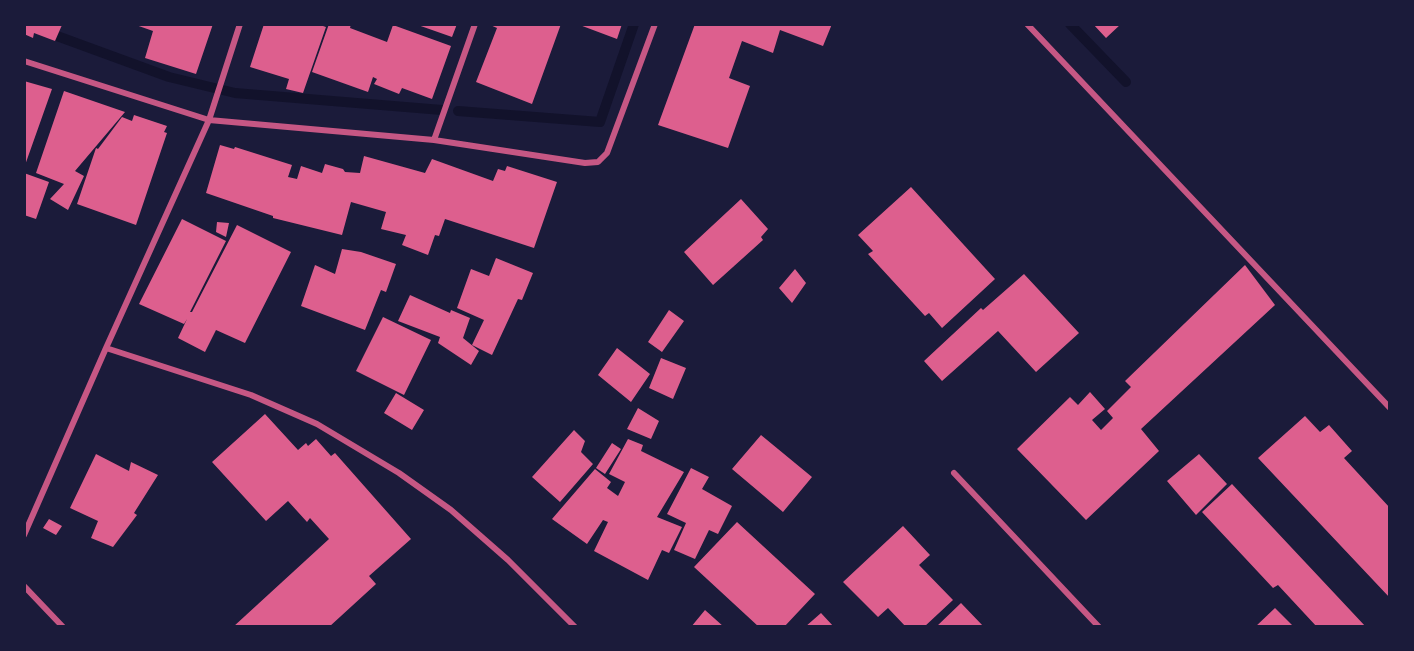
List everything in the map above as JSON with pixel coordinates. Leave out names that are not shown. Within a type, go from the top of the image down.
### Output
[{"type":"street","points":[[24,535],[209,120],[240,24]]},
{"type":"street","points":[[434,140],[475,24]]},
{"type":"street","points":[[24,61],[209,120],[434,140],[585,163],[598,162],[607,153],[655,24]]},
{"type":"street","points":[[1027,24],[1390,408]]},
{"type":"street","points":[[106,348],[251,395],[317,424],[399,473],[451,510],[508,560],[575,627]]},
{"type":"street","points":[[954,473],[1099,627]]},
{"type":"street","points":[[24,585],[63,627]]},
{"type":"building","points":[[26,24],[62,25],[55,41],[34,33],[33,38],[24,34]]},
{"type":"building","points":[[133,24],[213,24],[196,74],[145,58],[153,31]]},
{"type":"building","points":[[264,24],[317,24],[326,27],[303,93],[286,89],[289,79],[250,67]]},
{"type":"building","points":[[329,24],[351,24],[350,28],[387,42],[393,25],[451,46],[432,99],[402,88],[399,94],[374,84],[377,79],[373,77],[368,92],[312,72]]},
{"type":"building","points":[[415,24],[457,24],[452,37]]},
{"type":"building","points":[[488,24],[537,26],[538,24],[561,24],[532,104],[476,82],[497,28]]},
{"type":"building","points":[[577,24],[622,24],[617,39]]},
{"type":"building","points":[[695,24],[832,24],[823,46],[780,30],[773,53],[742,41],[729,78],[750,86],[728,148],[658,125]]},
{"type":"building","points":[[1093,24],[1121,24],[1106,38]]},
{"type":"building","points":[[24,81],[52,89],[24,168]]},
{"type":"building","points":[[64,91],[125,112],[75,171],[84,176],[68,210],[50,199],[64,184],[36,173]]},
{"type":"building","points":[[134,115],[167,126],[164,132],[167,133],[136,225],[77,204],[96,148],[98,149],[122,117],[132,121]]},
{"type":"building","points":[[220,145],[234,149],[235,147],[292,165],[288,177],[297,179],[301,166],[322,173],[325,164],[343,169],[345,172],[360,173],[364,156],[425,173],[432,159],[493,181],[498,169],[505,171],[507,166],[557,182],[534,248],[445,219],[439,236],[435,235],[428,255],[402,245],[406,235],[381,229],[386,212],[351,202],[342,235],[273,218],[273,216],[206,193]]},
{"type":"building","points":[[24,173],[49,182],[36,219],[24,215]]},
{"type":"building","points":[[911,187],[995,279],[942,328],[929,313],[925,316],[868,254],[873,251],[858,235]]},
{"type":"building","points":[[741,199],[768,229],[761,237],[763,240],[713,285],[684,252]]},
{"type":"building","points":[[182,219],[226,241],[190,312],[237,225],[291,252],[245,343],[216,330],[205,352],[178,338],[187,319],[184,324],[139,304]]},
{"type":"building","points":[[217,222],[229,223],[226,237],[216,232]]},
{"type":"building","points":[[342,249],[361,252],[396,264],[386,292],[381,290],[365,330],[301,306],[315,265],[335,274]]},
{"type":"building","points":[[496,258],[533,273],[522,300],[518,299],[492,355],[472,345],[484,320],[457,308],[471,269],[489,276]]},
{"type":"building","points":[[1245,265],[1275,305],[1141,429],[1159,451],[1086,520],[1017,449],[1070,397],[1078,405],[1090,392],[1105,409],[1092,420],[1101,430],[1113,418],[1107,411],[1131,387],[1125,381]]},
{"type":"building","points":[[795,269],[806,283],[792,303],[779,288]]},
{"type":"building","points":[[1024,274],[1079,333],[1036,372],[998,331],[942,381],[924,361],[981,308],[983,310]]},
{"type":"building","points":[[410,295],[450,313],[451,310],[470,318],[463,338],[479,351],[471,365],[438,343],[440,337],[398,321]]},
{"type":"building","points":[[669,310],[684,321],[662,352],[648,342]]},
{"type":"building","points":[[383,317],[431,340],[404,395],[356,371]]},
{"type":"building","points":[[617,348],[650,374],[631,402],[598,375]]},
{"type":"building","points":[[661,358],[686,368],[673,399],[649,388]]},
{"type":"building","points":[[396,393],[424,410],[412,430],[384,413]]},
{"type":"building","points":[[638,408],[659,421],[651,439],[627,429]]},
{"type":"building","points":[[265,414],[298,450],[306,443],[308,446],[316,439],[331,456],[335,453],[411,539],[369,576],[376,584],[329,627],[233,627],[329,539],[310,518],[307,522],[288,501],[266,521],[212,462]]},
{"type":"building","points":[[1305,416],[1320,432],[1329,425],[1352,451],[1344,458],[1390,508],[1390,598],[1258,458]]},
{"type":"building","points":[[574,430],[585,441],[581,452],[593,464],[560,502],[532,477]]},
{"type":"building","points":[[761,435],[812,477],[783,512],[732,469]]},
{"type":"building","points":[[628,439],[643,445],[641,451],[684,472],[657,517],[682,527],[669,553],[662,550],[648,580],[594,551],[608,522],[603,520],[587,544],[552,519],[595,469],[611,482],[607,488],[618,496],[625,482],[609,474]]},
{"type":"building","points":[[612,443],[621,449],[605,474],[596,468]]},
{"type":"building","points":[[96,454],[129,471],[131,462],[158,475],[134,513],[137,515],[113,547],[91,538],[98,521],[70,508]]},
{"type":"building","points":[[1199,454],[1227,484],[1196,515],[1167,481]]},
{"type":"building","points":[[691,468],[709,477],[702,489],[732,506],[718,534],[709,530],[695,559],[674,550],[686,523],[667,514]]},
{"type":"building","points":[[1232,484],[1366,627],[1317,627],[1278,585],[1273,588],[1202,512]]},
{"type":"building","points":[[49,519],[62,526],[56,535],[43,528]]},
{"type":"building","points":[[737,522],[815,594],[784,627],[759,627],[694,567]]},
{"type":"building","points":[[903,526],[930,555],[919,565],[953,600],[924,627],[906,627],[888,608],[878,617],[843,582]]},
{"type":"building","points":[[961,603],[984,627],[936,627]]},
{"type":"building","points":[[1275,608],[1294,627],[1255,627]]},
{"type":"building","points":[[705,610],[724,627],[691,627]]},
{"type":"building","points":[[821,613],[834,627],[805,627]]},
{"type":"waterway","points":[[458,111],[600,122],[634,24]]},
{"type":"waterway","points":[[1070,24],[1126,82]]},
{"type":"waterway","points":[[57,36],[169,77],[235,93],[442,110]]}]
